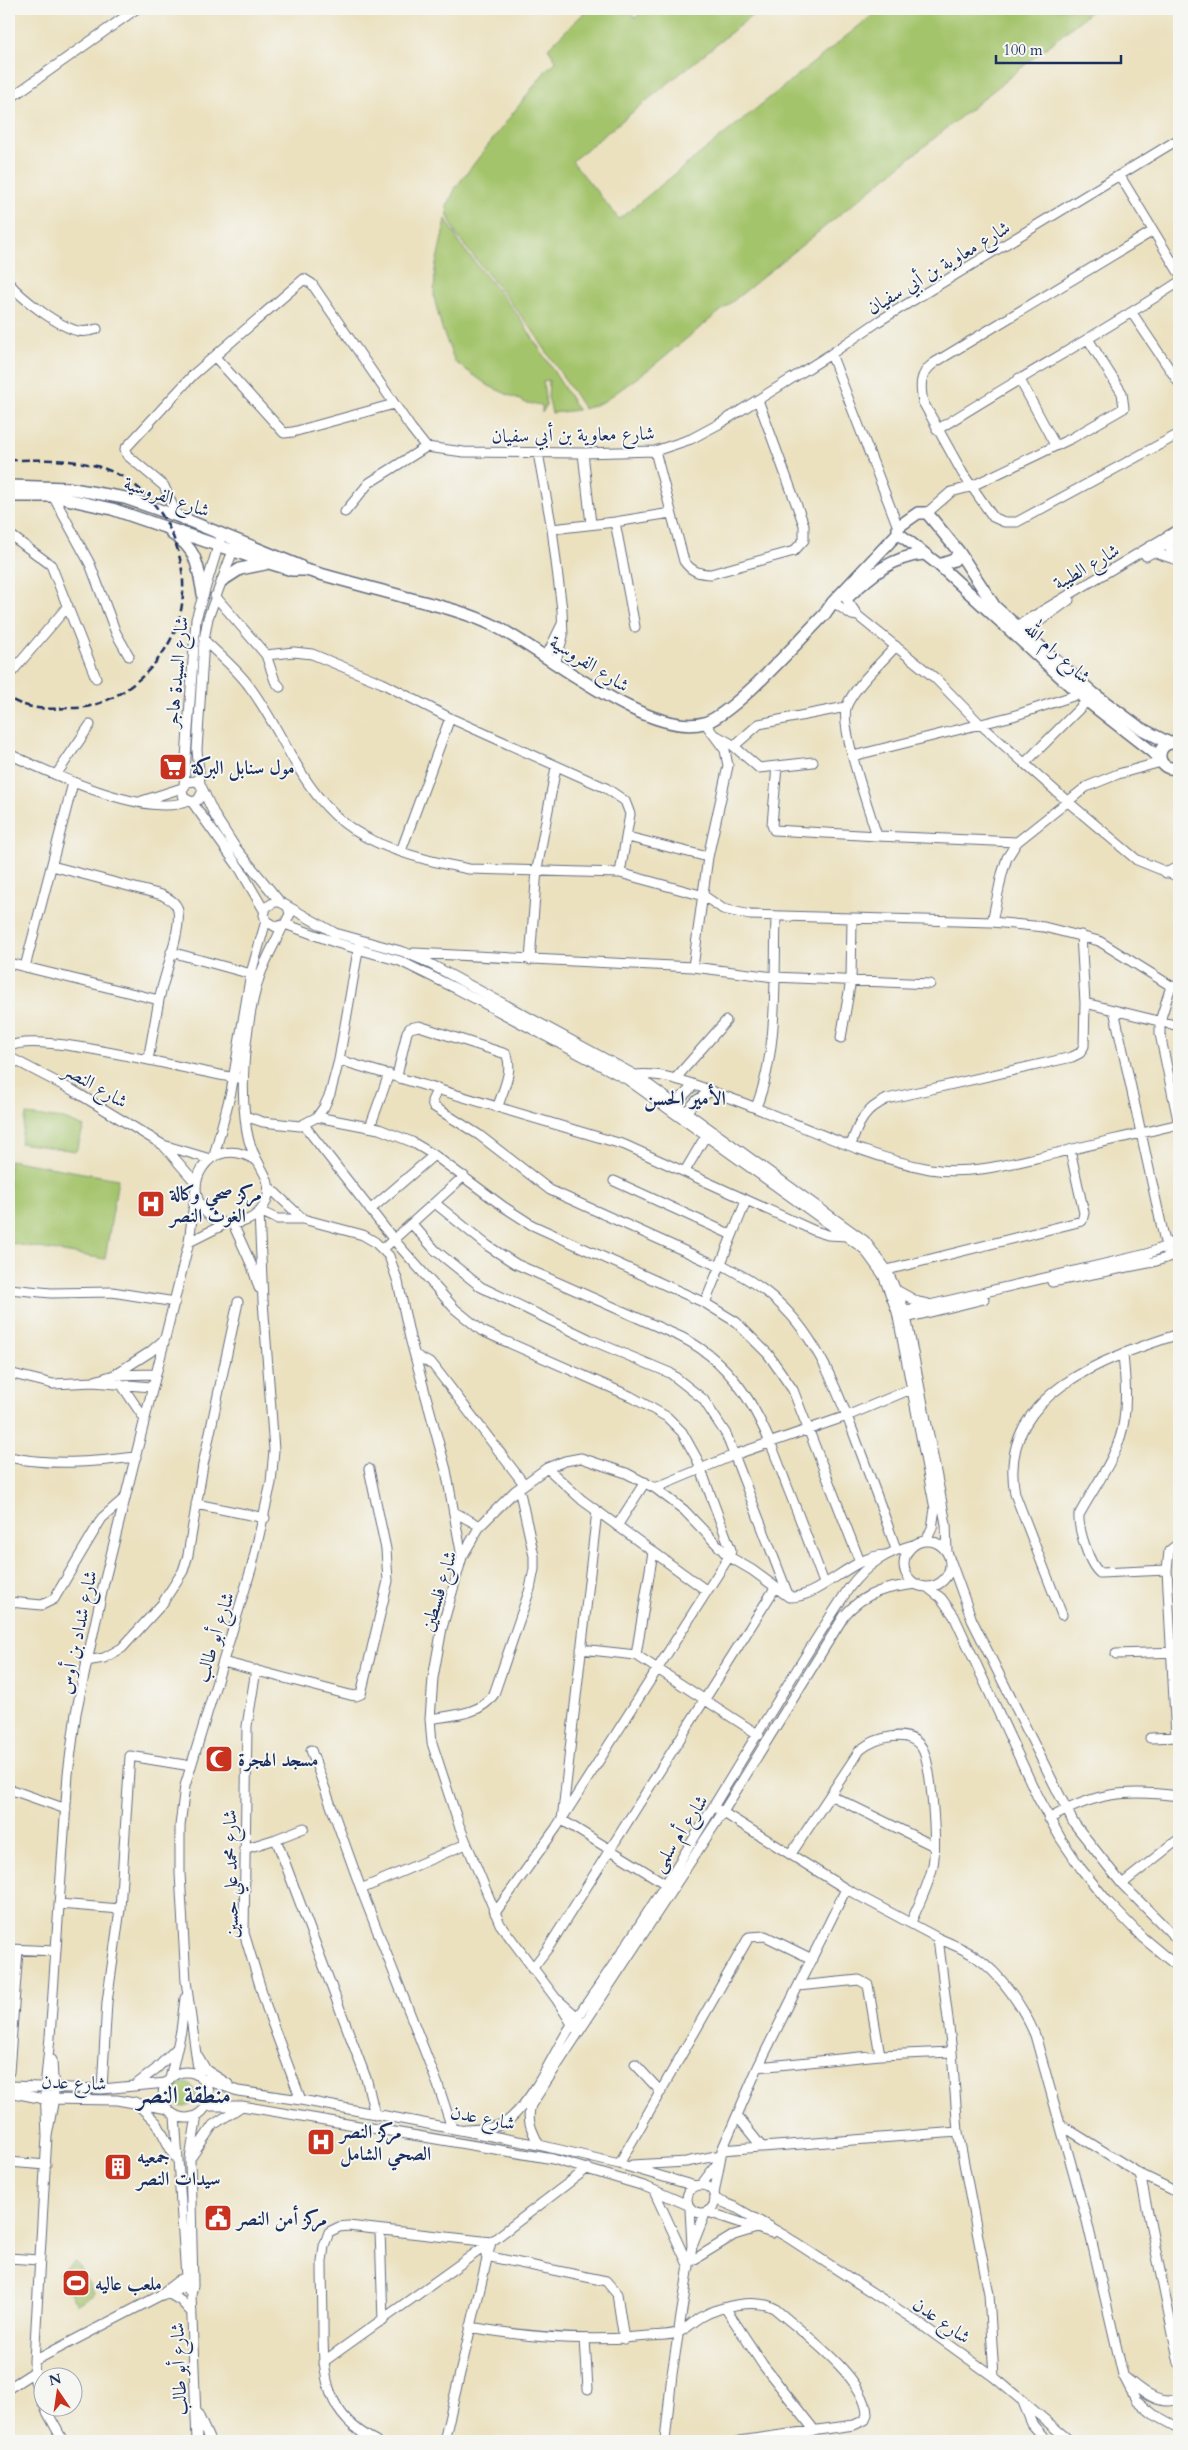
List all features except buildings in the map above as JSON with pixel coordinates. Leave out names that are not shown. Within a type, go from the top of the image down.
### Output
[{"type":"main road","name":"شارع الفروسية","points":[[9,486],[48,486],[106,494],[177,516],[220,540]]},
{"type":"main road","name":"شارع الفروسية","points":[[9,496],[53,496],[103,507],[220,540],[269,563],[292,570],[306,570],[451,609],[492,625],[606,696],[633,709],[679,724],[705,723]]},
{"type":"main road","points":[[157,509],[154,522],[182,540],[190,548],[198,568],[203,594]]},
{"type":"main road","points":[[840,600],[898,530],[914,515],[927,513]]},
{"type":"main road","name":"شارع رام الله","points":[[927,513],[959,552],[987,597],[1017,632]]},
{"type":"main road","name":"شارع رام الله","points":[[898,530],[923,554],[939,565],[1017,632],[1160,760]]},
{"type":"main road","name":"شارع الفروسية","points":[[235,546],[296,564],[306,570]]},
{"type":"main road","points":[[939,565],[954,560],[959,552]]},
{"type":"main road","points":[[705,723],[740,699],[824,615],[875,572],[892,561],[923,554]]},
{"type":"main road","points":[[223,580],[240,569],[269,563]]},
{"type":"main road","name":"شارع رام الله","points":[[1087,696],[1140,728],[1175,743]]},
{"type":"main road","points":[[1175,743],[1161,749],[1160,760],[1172,769],[1179,767]]},
{"type":"street","points":[[9,99],[136,9]]},
{"type":"street","name":"شارع معاوية بن أبي سفيان","points":[[426,447],[464,452],[582,453],[656,451],[691,439],[831,354],[879,320],[1179,139]]},
{"type":"street","points":[[1120,176],[1179,274]]},
{"type":"street","points":[[1153,231],[929,367],[924,373],[921,390],[923,402],[937,430],[970,487],[993,517],[1004,522],[1017,522],[1179,434]]},
{"type":"street","points":[[177,516],[164,486],[127,455],[125,449],[174,393],[300,283],[308,280],[426,447],[369,483],[345,512]]},
{"type":"street","points":[[937,430],[1019,378],[1132,313],[1179,282]]},
{"type":"street","points":[[9,283],[32,304],[70,328],[84,332],[98,329]]},
{"type":"street","points":[[1132,313],[1179,383]]},
{"type":"street","points":[[927,513],[951,492],[970,487],[1086,430],[1124,408],[1122,393],[1088,339]]},
{"type":"street","points":[[831,354],[898,530]]},
{"type":"street","points":[[215,357],[284,432],[293,432],[394,404]]},
{"type":"street","points":[[1019,378],[1055,445]]},
{"type":"street","points":[[656,451],[684,561],[689,568],[702,574],[711,574],[794,551],[804,540],[804,525],[758,400]]},
{"type":"street","points":[[538,452],[552,529],[562,624],[550,661]]},
{"type":"street","points":[[582,453],[591,524]]},
{"type":"street","points":[[53,496],[90,564],[116,633],[129,656]]},
{"type":"street","points":[[552,529],[672,513]]},
{"type":"street","points":[[615,522],[635,627]]},
{"type":"street","points":[[9,534],[51,565],[96,678]]},
{"type":"street","points":[[1153,552],[1178,561],[1174,538]]},
{"type":"street","name":"شارع الطيبة","points":[[1017,632],[1174,538]]},
{"type":"street","name":"شارع الطيبة","points":[[1017,632],[1174,538]]},
{"type":"street","name":"شارع السيدة هاجر","points":[[183,786],[194,632],[203,594],[220,540]]},
{"type":"street","name":"شارع السيدة هاجر","points":[[201,787],[198,735],[204,640],[216,596],[235,546]]},
{"type":"street","points":[[216,596],[266,655],[275,681],[280,687]]},
{"type":"street","points":[[840,600],[852,615],[858,616],[935,678],[980,724],[1137,860],[1179,877]]},
{"type":"street","points":[[12,673],[68,606]]},
{"type":"street","points":[[204,640],[250,686],[302,776],[323,802],[345,824],[375,841],[401,851],[448,865],[469,869],[537,869],[620,873],[704,896],[730,911],[776,917],[992,922],[1029,925],[1081,935],[1099,941],[1175,986],[1160,1021],[1160,1034],[1179,1125],[995,1167],[946,1170],[904,1163],[851,1145],[756,1107],[694,1085],[653,1074],[635,1075]]},
{"type":"street","points":[[877,836],[853,756],[844,714],[846,707],[896,646]]},
{"type":"street","points":[[266,655],[294,652],[312,654],[382,683],[450,718],[606,788],[625,801],[630,814],[628,837],[620,873]]},
{"type":"street","points":[[853,756],[1087,696]]},
{"type":"street","points":[[1025,763],[1087,696]]},
{"type":"street","points":[[734,746],[752,728],[759,724],[846,707]]},
{"type":"street","points":[[401,851],[450,718]]},
{"type":"street","points":[[694,967],[708,857],[728,766],[725,750],[705,723]]},
{"type":"street","points":[[56,775],[90,725]]},
{"type":"street","points":[[187,733],[198,735]]},
{"type":"street","points":[[714,734],[734,746],[757,767],[814,762]]},
{"type":"street","points":[[9,754],[72,783],[139,801],[170,807],[191,802],[201,797],[201,787]]},
{"type":"street","points":[[992,922],[1007,858],[1017,842],[1086,787],[1160,760]]},
{"type":"street","points":[[777,766],[772,825],[774,830],[1017,842]]},
{"type":"street","points":[[530,960],[537,869],[556,767]]},
{"type":"street","points":[[139,801],[183,786],[191,781],[201,787],[235,847],[284,904],[290,914],[255,975]]},
{"type":"street","points":[[26,967],[72,783]]},
{"type":"street","points":[[183,786],[184,798],[191,802],[240,869],[272,926],[284,925],[359,945],[404,952],[694,967],[774,977],[930,984]]},
{"type":"street","points":[[628,837],[708,857]]},
{"type":"street","points":[[52,866],[162,894],[178,908],[179,915],[158,1000],[148,1060]]},
{"type":"street","points":[[1166,872],[1179,866]]},
{"type":"street","points":[[230,1224],[215,1219],[205,1211],[198,1200],[196,1185],[201,1169],[212,1157],[238,1078],[265,916],[270,904],[284,904],[359,945],[400,961],[457,989],[628,1080],[672,1107],[851,1231],[872,1250],[887,1270],[898,1291],[946,1524],[947,1552]]},
{"type":"street","points":[[756,1107],[764,1086],[770,1060],[776,917]]},
{"type":"street","points":[[841,1038],[851,980],[852,918]]},
{"type":"street","points":[[851,1145],[857,1126],[864,1115],[876,1104],[887,1098],[1076,1056],[1084,1046],[1085,1003],[1081,935]]},
{"type":"street","points":[[245,1116],[288,1127],[304,1125],[317,1117],[330,1094],[339,1060],[359,945]]},
{"type":"street","points":[[171,952],[255,975]]},
{"type":"street","points":[[404,952],[423,960],[635,1075],[672,1107]]},
{"type":"street","points":[[9,963],[158,1000]]},
{"type":"street","points":[[1085,1003],[1179,1026]]},
{"type":"street","points":[[1114,1010],[1169,1257]]},
{"type":"street","points":[[675,1079],[726,1021]]},
{"type":"street","points":[[370,1127],[393,1075],[407,1032],[410,1028],[418,1026],[506,1054],[509,1060],[508,1074],[498,1106]]},
{"type":"street","points":[[9,1048],[21,1042],[110,1052],[238,1078]]},
{"type":"street","name":"شارع النصر","points":[[10,1060],[97,1104],[163,1145],[212,1157]]},
{"type":"street","points":[[339,1060],[625,1145],[685,1171],[746,1201],[821,1233],[847,1236]]},
{"type":"street","points":[[238,1078],[247,1132],[257,1161]]},
{"type":"street","points":[[672,1107],[694,1085]]},
{"type":"street","points":[[438,1088],[432,1101],[433,1106],[479,1135],[544,1186],[720,1265],[763,1290],[791,1315],[818,1353],[847,1416],[896,1550]]},
{"type":"street","points":[[683,1115],[711,1091]]},
{"type":"street","points":[[683,1115],[705,1137],[864,1249],[883,1275],[910,1333],[935,1509],[932,1528],[926,1541]]},
{"type":"street","points":[[317,1117],[370,1127],[398,1136],[434,1155],[504,1207],[532,1225],[705,1303],[736,1322],[768,1354],[793,1390],[860,1562]]},
{"type":"street","points":[[247,1132],[252,1126],[263,1122]]},
{"type":"street","points":[[304,1125],[394,1240],[455,1309],[482,1331],[659,1410],[682,1432],[700,1468],[731,1550],[562,1820],[495,1913]]},
{"type":"street","points":[[685,1171],[705,1137]]},
{"type":"street","name":"شارع النصر","points":[[163,1145],[196,1185]]},
{"type":"street","points":[[887,1270],[1082,1221],[1084,1213],[1070,1150]]},
{"type":"street","points":[[189,1242],[230,1224],[247,1221],[259,1212],[267,1200],[269,1187],[263,1168],[257,1161],[248,1154],[236,1151],[225,1152],[212,1157]]},
{"type":"street","points":[[370,1210],[434,1155]]},
{"type":"street","points":[[383,1249],[436,1204],[464,1176]]},
{"type":"street","points":[[614,1181],[732,1235]]},
{"type":"street","name":"شارع شداد بن أوس","points":[[34,2368],[38,2260],[46,2165],[47,2136],[44,2099],[49,2088],[55,1951],[71,1746],[86,1661],[136,1457],[151,1386],[175,1302],[189,1242],[196,1185]]},
{"type":"street","points":[[269,1187],[303,1219]]},
{"type":"street","points":[[705,1303],[746,1201]]},
{"type":"street","points":[[436,1204],[488,1246],[516,1264],[681,1337],[706,1351],[727,1370],[744,1390],[771,1443],[824,1583]]},
{"type":"street","points":[[259,1212],[277,1219],[303,1219],[363,1235],[383,1249],[394,1265],[444,1461],[462,1557]]},
{"type":"street","name":"شارع أبو طالب","points":[[201,2078],[186,1981],[180,1873],[180,1826],[182,1800],[191,1766],[224,1662],[264,1518],[274,1450],[262,1301],[259,1212]]},
{"type":"street","name":"شارع أبو طالب","points":[[230,1224],[252,1266],[262,1301]]},
{"type":"street","points":[[412,1224],[445,1258],[481,1287],[496,1296],[677,1377],[695,1391],[711,1409],[726,1434],[789,1597],[801,1596],[860,1562],[875,1556],[884,1555]]},
{"type":"street","points":[[902,1315],[933,1305],[1147,1254],[1179,1238]]},
{"type":"street","points":[[902,1315],[928,1314],[1048,1283],[1179,1254]]},
{"type":"street","points":[[9,1289],[43,1293],[112,1292],[175,1302]]},
{"type":"street","points":[[898,1291],[918,1302],[933,1305]]},
{"type":"street","points":[[86,1661],[104,1658],[122,1648],[170,1593],[186,1563],[196,1504],[238,1302]]},
{"type":"street","points":[[910,1333],[919,1320],[928,1314]]},
{"type":"street","points":[[1062,1614],[1015,1494],[1012,1478],[1016,1449],[1026,1423],[1056,1389],[1096,1365],[1179,1334]]},
{"type":"street","points":[[93,1382],[114,1375],[150,1352],[165,1338]]},
{"type":"street","points":[[1123,1354],[1126,1388],[1123,1426],[1117,1445],[1079,1515],[1080,1525],[1092,1562],[1100,1573],[1167,1570]]},
{"type":"street","points":[[416,1355],[433,1365],[521,1486],[534,1556],[534,1569],[530,1588],[490,1701],[476,1710],[430,1719]]},
{"type":"street","points":[[9,1373],[53,1384],[93,1382],[151,1386]]},
{"type":"street","points":[[114,1375],[154,1374]]},
{"type":"street","points":[[121,1384],[144,1418]]},
{"type":"street","points":[[655,1488],[700,1468],[847,1416],[917,1387]]},
{"type":"street","points":[[9,1457],[47,1463],[101,1461],[136,1457]]},
{"type":"street","name":"شارع فلسطين","points":[[578,2024],[504,1931],[466,1844],[438,1763],[430,1719],[433,1678],[442,1628],[462,1557],[480,1526],[521,1486],[547,1468],[565,1461],[581,1458],[603,1464],[655,1488],[684,1510],[728,1556],[752,1570],[789,1597]]},
{"type":"street","points":[[547,1468],[597,1511],[707,1591]]},
{"type":"street","points":[[224,1662],[350,1695],[356,1696],[361,1694],[388,1581],[386,1549],[369,1469]]},
{"type":"street","points":[[617,1526],[645,1482]]},
{"type":"street","points":[[9,1602],[42,1605],[54,1599],[102,1518],[125,1498]]},
{"type":"street","points":[[196,1504],[264,1518]]},
{"type":"street","points":[[562,1820],[597,1511]]},
{"type":"street","points":[[454,1512],[480,1526]]},
{"type":"street","points":[[1179,1942],[1122,1884],[1088,1844],[1066,1809],[972,1620],[947,1552],[940,1544],[926,1541],[916,1544],[908,1551],[904,1567],[908,1577],[917,1584],[927,1587],[941,1598],[954,1616],[1049,1819],[1076,1862],[1109,1903],[1143,1938],[1179,1968]]},
{"type":"street","points":[[1150,1738],[1177,1737],[1175,1652],[1167,1570],[1169,1551],[1179,1543]]},
{"type":"street","name":"شارع أم سلمى","points":[[719,1810],[759,1735],[849,1588],[871,1564],[884,1555],[916,1544]]},
{"type":"street","points":[[636,1655],[653,1552]]},
{"type":"street","points":[[927,1587],[942,1582],[949,1573],[951,1562]]},
{"type":"street","name":"شارع أم سلمى","points":[[465,2130],[501,2124],[518,2112],[578,2024],[850,1610],[862,1599],[878,1591],[917,1584]]},
{"type":"street","points":[[532,1968],[548,1948],[775,1588]]},
{"type":"street","points":[[581,1648],[636,1655],[759,1735]]},
{"type":"street","points":[[1116,1654],[1175,1652]]},
{"type":"street","name":"شارع محمد علي حسين","points":[[256,1670],[247,1726],[244,1939],[268,2012],[301,2100]]},
{"type":"street","points":[[791,1854],[856,1754],[864,1747],[893,1735],[916,1742],[922,1748],[928,1768],[934,1846],[930,1876],[911,1922]]},
{"type":"street","points":[[311,1750],[361,1889],[438,2084],[452,2128]]},
{"type":"street","points":[[102,2089],[107,2002],[120,1909],[130,1756],[191,1766]]},
{"type":"street","points":[[9,1789],[66,1809]]},
{"type":"street","points":[[1049,1819],[1066,1809],[1098,1797],[1119,1792],[1179,1796]]},
{"type":"street","points":[[830,1795],[934,1846]]},
{"type":"street","points":[[719,1810],[846,1889],[969,1953],[985,1964],[1027,2018],[1035,2035],[1087,2221],[1123,2375],[1130,2392],[1136,2400],[1153,2414],[1179,2428]]},
{"type":"street","points":[[562,1820],[669,1886]]},
{"type":"street","points":[[244,1849],[304,1828]]},
{"type":"street","points":[[276,1839],[367,2081],[375,2115]]},
{"type":"street","points":[[1122,1884],[1179,1839]]},
{"type":"street","points":[[361,1889],[466,1844]]},
{"type":"street","points":[[692,2246],[707,2213],[714,2205],[721,2155],[758,2067],[846,1889]]},
{"type":"street","points":[[59,1904],[120,1909]]},
{"type":"street","points":[[622,2165],[749,1937],[765,1936],[812,1959]]},
{"type":"street","points":[[938,1938],[952,2052],[958,2132],[989,2294],[994,2377]]},
{"type":"street","points":[[9,2072],[13,1950],[55,1951]]},
{"type":"street","points":[[798,1986],[859,1980],[865,1982],[868,1985],[880,2056]]},
{"type":"street","name":"شارع أبو طالب","points":[[168,2081],[181,2031],[186,1981]]},
{"type":"street","name":"شارع أم سلمى","points":[[539,2145],[528,2115],[531,2105],[578,2024]]},
{"type":"street","points":[[134,2086],[156,2069],[177,2048]]},
{"type":"street","points":[[758,2067],[880,2056],[952,2052]]},
{"type":"street","points":[[196,2053],[206,2070],[238,2091]]},
{"type":"street","points":[[635,2064],[661,2092]]},
{"type":"street","points":[[189,2072],[201,2078],[208,2088],[209,2097],[206,2106],[197,2115],[188,2118],[171,2113],[163,2093],[168,2081],[179,2073],[189,2072]]},
{"type":"street","name":"شارع عدن","points":[[201,2078],[238,2091],[301,2100],[539,2145],[698,2185]]},
{"type":"street","name":"شارع عدن","points":[[9,2086],[102,2089],[168,2081]]},
{"type":"street","name":"شارع شداد بن أوس","points":[[47,2136],[54,2098],[49,2088]]},
{"type":"street","name":"شارع عدن","points":[[9,2092],[44,2099],[97,2099],[135,2102],[171,2113]]},
{"type":"street","points":[[135,2102],[157,2123],[176,2160]]},
{"type":"street","name":"شارع عدن","points":[[206,2106],[242,2106],[494,2148],[588,2168],[654,2190],[689,2207]]},
{"type":"street","points":[[190,2159],[213,2125],[242,2106]]},
{"type":"street","name":"شارع أبو طالب","points":[[171,2113],[190,2281],[197,2441]]},
{"type":"street","name":"شارع أبو طالب","points":[[190,2281],[190,2159],[197,2115]]},
{"type":"street","points":[[737,2116],[761,2146]]},
{"type":"street","points":[[1061,2126],[1140,2174],[1179,2193]]},
{"type":"street","points":[[622,2165],[686,2162],[761,2146],[958,2132]]},
{"type":"street","points":[[665,2441],[678,2332],[692,2246],[688,2194],[698,2185],[721,2155]]},
{"type":"street","points":[[9,2162],[46,2165]]},
{"type":"street","points":[[323,2362],[383,2321],[491,2242],[588,2168]]},
{"type":"street","points":[[1140,2174],[1179,2363]]},
{"type":"street","points":[[698,2185],[711,2189],[715,2196]]},
{"type":"street","points":[[654,2190],[690,2265]]},
{"type":"street","name":"شارع عدن","points":[[715,2196],[787,2237],[920,2323],[994,2377],[1070,2441]]},
{"type":"street","points":[[689,2207],[696,2213],[707,2213]]},
{"type":"street","name":"شارع عدن","points":[[707,2213],[787,2237]]},
{"type":"street","points":[[376,2441],[354,2426],[334,2403],[326,2381],[323,2362],[322,2262],[326,2238],[329,2232],[340,2227],[491,2242]]},
{"type":"street","points":[[690,2265],[734,2235],[757,2228]]},
{"type":"street","points":[[380,2230],[383,2321]]},
{"type":"street","points":[[444,2441],[486,2256],[491,2242]]},
{"type":"street","points":[[486,2256],[606,2281],[617,2294],[624,2339]]},
{"type":"street","points":[[9,2258],[38,2260]]},
{"type":"street","points":[[34,2361],[163,2294],[172,2284],[190,2281]]},
{"type":"street","points":[[163,2294],[181,2301],[192,2313]]},
{"type":"street","points":[[470,2327],[520,2336],[624,2339],[678,2332],[703,2316],[726,2309],[760,2303],[774,2308],[855,2382],[866,2403],[868,2414],[865,2420],[854,2425],[783,2438],[739,2441]]},
{"type":"street","points":[[726,2309],[763,2365],[815,2431]]},
{"type":"street","points":[[585,2339],[588,2389]]},
{"type":"street","points":[[9,2388],[32,2373]]},
{"type":"street","points":[[1123,2375],[1156,2399],[1168,2401],[1179,2398]]},
{"type":"street","points":[[1022,2400],[1040,2441]]},
{"type":"street","points":[[196,2409],[210,2441]]},
{"type":"street","points":[[50,2418],[63,2441]]},
{"type":"street","points":[[1036,2431],[1047,2441]]},
{"type":"green space","points":[[588,9],[627,9],[635,18],[645,9],[760,9],[572,161],[619,219],[880,9],[1094,9],[649,369],[603,402],[584,409],[531,328],[457,236],[448,216],[447,207],[456,187],[547,69],[555,63],[556,60],[548,48]]},
{"type":"green space","points":[[446,219],[459,243],[520,318],[578,410],[552,413],[548,397],[549,380],[543,381],[546,406],[542,413],[542,405],[526,403],[489,386],[455,362],[442,329],[434,297],[435,269]]},
{"type":"green space","points":[[26,1115],[64,1119],[84,1127],[76,1151],[20,1143]]},
{"type":"green space","points":[[9,1160],[118,1179],[105,1259],[9,1243]]},
{"type":"green space","points":[[184,2083],[192,2087],[196,2095],[192,2103],[184,2107],[176,2103],[172,2095],[176,2087]]},
{"type":"green space","name":"ملعب عاليه","points":[[76,2262],[95,2294],[77,2304],[58,2273]]},
{"type":"railway","points":[[9,460],[77,462],[117,474],[137,486],[153,503],[166,523],[176,545],[182,568],[183,592],[180,615],[166,649],[158,660],[127,689],[103,702],[79,708],[37,708],[15,702],[9,698]]},
{"type":"place","name":"مول سنابل البركة","points":[[173,767]]},
{"type":"place","name":"مركز صحي وكالة الغوث النصر","points":[[151,1204]]},
{"type":"place","name":"مسجد الهجرة","points":[[219,1759]]},
{"type":"place","name":"مركز النصر الصحي الشامل","points":[[321,2142]]},
{"type":"place","name":"جمعيه سيدات النصر","points":[[118,2167]]},
{"type":"place","name":"مركز أمن النصر","points":[[218,2218]]},
{"type":"place","name":"ملعب عاليه","points":[[76,2283]]},
{"type":"district","name":"الأمير الحسن","points":[[685,1098]]},
{"type":"district","name":"منطقة النصر","points":[[184,2095]]}]
